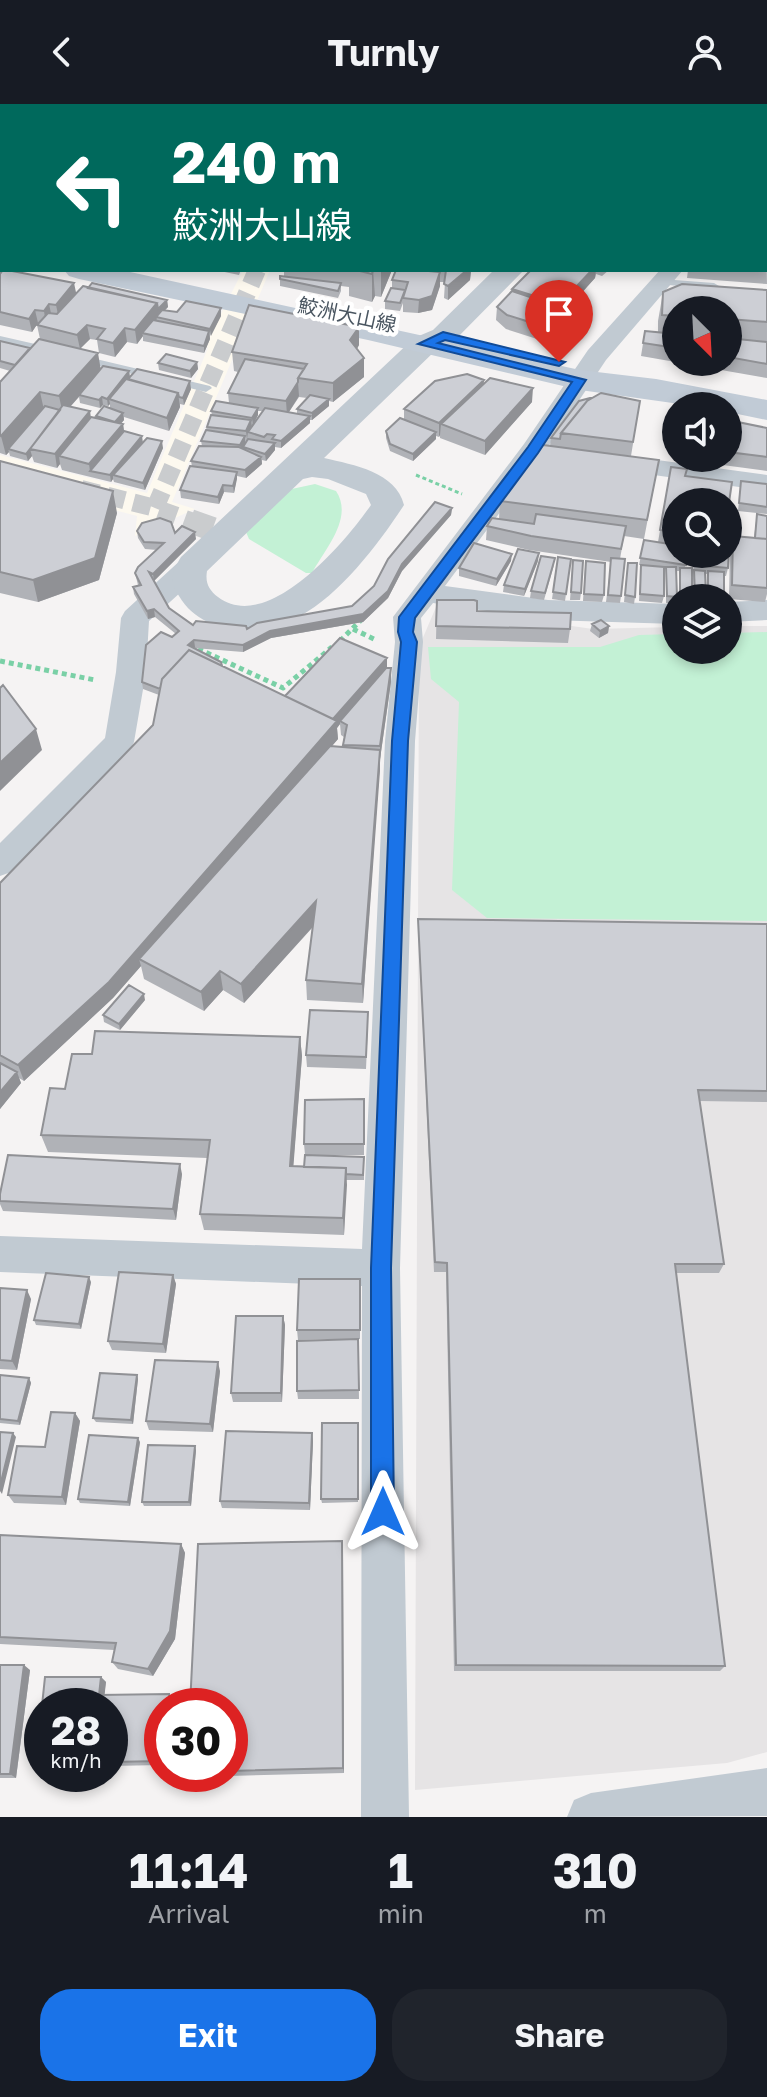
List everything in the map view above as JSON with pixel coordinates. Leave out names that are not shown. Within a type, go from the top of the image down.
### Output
[{"type":"main road","name":"鮫洲大山線","points":[[89,272],[767,410]]},
{"type":"main road","name":"鮫洲大山線","points":[[138,272],[438,343]]},
{"type":"street","points":[[346,475],[339,463],[340,453],[438,343],[508,272]]},
{"type":"street","points":[[385,1817],[381,1268],[400,741],[409,642],[407,617],[533,450],[583,374],[667,276]]},
{"type":"street","points":[[0,863],[119,742],[131,672],[135,618],[290,472],[438,343]]},
{"type":"street","points":[[533,450],[564,455]]},
{"type":"street","points":[[596,459],[767,483]]},
{"type":"street","points":[[193,565],[187,575],[195,596],[212,611],[229,617],[249,618],[274,614],[302,601],[388,505],[385,493],[378,487],[346,475],[314,466],[290,472]]},
{"type":"street","points":[[428,593],[548,610],[662,614]]},
{"type":"street","points":[[742,611],[767,610]]},
{"type":"street","points":[[0,1254],[381,1268]]},
{"type":"street","points":[[591,1817],[767,1792]]},
{"type":"lane","points":[[667,276],[722,287]]},
{"type":"lane","points":[[0,339],[206,388]]},
{"type":"path","points":[[412,474],[469,497]]},
{"type":"path","points":[[185,643],[283,688],[350,632],[363,617]]},
{"type":"path","points":[[0,661],[100,681]]},
{"type":"shaded area","points":[[242,272],[269,272],[172,502],[195,509],[135,536],[137,516],[0,480],[0,455],[147,493],[208,348],[205,346]]},
{"type":"shaded area","points":[[436,607],[593,629],[662,627],[662,664],[742,664],[742,626],[767,626],[767,1752],[727,1763],[415,1790],[419,647]]},
{"type":"green space","points":[[315,484],[336,491],[342,512],[330,544],[312,573],[306,573],[249,539],[246,532],[287,490]]},
{"type":"green space","points":[[767,632],[767,921],[487,918],[452,890],[459,702],[431,679],[428,647],[600,647],[639,635],[662,634],[662,664],[742,664],[742,633]]},
{"type":"building","points":[[17,272],[74,283],[56,305],[49,304],[44,311],[35,310],[29,319],[0,312],[0,274]]},
{"type":"building","points":[[395,272],[440,272],[432,296],[419,300],[403,298],[408,282],[392,280]]},
{"type":"building","points":[[446,272],[465,272],[448,286],[444,284]]},
{"type":"building","points":[[529,272],[590,272],[560,304],[512,289]]},
{"type":"building","points":[[280,276],[341,283],[338,291],[280,279]]},
{"type":"building","points":[[92,283],[167,300],[158,309],[157,303],[88,288]]},
{"type":"building","points":[[682,284],[767,290],[767,322],[742,320],[742,296],[663,296],[663,292]]},
{"type":"building","points":[[83,286],[157,303],[135,330],[125,328],[113,343],[97,339],[105,329],[87,325],[77,335],[37,325],[48,313],[57,314]]},
{"type":"building","points":[[391,288],[405,290],[400,303],[385,301]]},
{"type":"building","points":[[512,291],[557,306],[539,325],[507,315],[497,307]]},
{"type":"building","points":[[186,301],[221,308],[210,329],[156,317],[162,310],[177,312]]},
{"type":"building","points":[[249,305],[359,327],[350,340],[364,358],[333,383],[298,378],[307,364],[232,352]]},
{"type":"building","points":[[153,320],[209,331],[204,346],[142,333]]},
{"type":"building","points":[[645,331],[662,333],[662,346],[643,343]]},
{"type":"building","points":[[39,339],[98,353],[59,396],[40,392],[1,436],[0,382]]},
{"type":"building","points":[[742,339],[767,342],[767,364],[742,360]]},
{"type":"building","points":[[0,341],[30,348],[15,365],[0,361]]},
{"type":"building","points":[[166,354],[197,362],[190,371],[158,363]]},
{"type":"building","points":[[245,359],[304,369],[286,401],[228,393]]},
{"type":"building","points":[[103,366],[129,371],[107,399],[79,395]]},
{"type":"building","points":[[137,369],[190,381],[183,398],[178,393],[128,379]]},
{"type":"building","points":[[467,374],[484,380],[439,423],[404,409],[435,381]]},
{"type":"building","points":[[490,378],[533,388],[485,441],[441,424]]},
{"type":"building","points":[[126,379],[178,393],[167,418],[109,399]]},
{"type":"building","points":[[601,393],[640,401],[633,442],[561,433],[587,401]]},
{"type":"building","points":[[310,395],[329,399],[312,413],[297,409]]},
{"type":"building","points":[[592,398],[561,433],[560,439],[551,438],[579,401]]},
{"type":"building","points":[[216,401],[258,408],[252,418],[211,411]]},
{"type":"building","points":[[63,405],[90,411],[55,454],[30,449]]},
{"type":"building","points":[[45,406],[60,410],[26,454],[8,449]]},
{"type":"building","points":[[104,406],[123,413],[115,422],[96,416]]},
{"type":"building","points":[[265,408],[310,416],[281,441],[272,439],[275,435],[267,434],[264,437],[248,432]]},
{"type":"building","points":[[211,415],[251,420],[246,431],[207,427]]},
{"type":"building","points":[[91,417],[123,424],[89,464],[59,456]]},
{"type":"building","points":[[400,418],[436,432],[413,454],[390,444],[386,431]]},
{"type":"building","points":[[742,423],[767,428],[767,457],[742,454]]},
{"type":"building","points":[[206,430],[245,436],[240,445],[201,441]]},
{"type":"building","points":[[124,431],[142,436],[110,475],[90,471]]},
{"type":"building","points":[[147,438],[162,441],[143,483],[113,475]]},
{"type":"building","points":[[248,439],[275,443],[265,454],[243,447]]},
{"type":"building","points":[[543,445],[659,460],[647,520],[500,501]]},
{"type":"building","points":[[199,446],[239,447],[261,457],[245,470],[191,461]]},
{"type":"building","points":[[0,461],[113,491],[95,558],[33,580],[0,572]]},
{"type":"building","points":[[190,466],[237,472],[233,486],[223,485],[218,497],[180,490]]},
{"type":"building","points":[[670,472],[686,472],[685,476],[732,482],[731,488],[667,488]]},
{"type":"building","points":[[741,481],[767,484],[767,507],[742,503]]},
{"type":"building","points":[[435,502],[452,508],[402,564],[388,591],[363,614],[270,631],[243,645],[194,640],[188,645],[221,662],[222,666],[189,650],[162,679],[160,689],[142,682],[146,645],[161,632],[172,637],[179,631],[154,609],[147,611],[133,587],[141,585],[135,573],[138,567],[164,543],[144,542],[137,531],[142,523],[160,518],[171,522],[175,533],[182,526],[195,532],[153,574],[149,572],[169,608],[193,625],[196,621],[246,626],[247,629],[257,623],[352,606],[374,586],[388,559]]},
{"type":"building","points":[[536,514],[626,526],[621,549],[531,536],[487,526],[492,518],[534,524]]},
{"type":"building","points":[[757,514],[767,516],[767,539],[755,538]]},
{"type":"building","points":[[742,537],[767,539],[767,588],[732,584],[732,568],[742,568]]},
{"type":"building","points":[[644,540],[662,543],[662,561],[640,558]]},
{"type":"building","points":[[474,543],[512,554],[497,579],[459,568]]},
{"type":"building","points":[[518,549],[539,553],[525,589],[504,585]]},
{"type":"building","points":[[541,556],[555,558],[545,593],[531,591]]},
{"type":"building","points":[[558,557],[571,559],[566,594],[553,592]]},
{"type":"building","points":[[611,558],[625,559],[621,596],[608,595]]},
{"type":"building","points":[[573,560],[583,561],[581,593],[571,592]]},
{"type":"building","points":[[586,561],[605,563],[604,595],[584,594]]},
{"type":"building","points":[[628,563],[637,563],[635,597],[625,595]]},
{"type":"building","points":[[641,565],[664,568],[662,596],[640,594]]},
{"type":"building","points":[[666,568],[676,568],[677,584],[667,584]]},
{"type":"building","points":[[680,568],[692,568],[692,584],[680,584]]},
{"type":"building","points":[[694,570],[705,571],[706,584],[695,584]]},
{"type":"building","points":[[708,571],[724,572],[724,584],[708,584]]},
{"type":"building","points":[[437,600],[474,600],[477,601],[477,611],[571,613],[570,629],[436,626]]},
{"type":"building","points":[[601,620],[609,626],[600,631],[592,624]]},
{"type":"building","points":[[340,638],[387,658],[333,719],[285,696]]},
{"type":"building","points":[[189,650],[337,721],[109,982],[18,1065],[0,1055],[0,883],[153,725],[162,679]]},
{"type":"building","points":[[386,668],[391,668],[380,746],[343,745],[347,725],[340,721]]},
{"type":"building","points":[[3,685],[36,729],[0,763],[0,688]]},
{"type":"building","points":[[330,746],[380,750],[362,984],[306,980],[316,901],[241,984],[220,971],[201,992],[139,959]]},
{"type":"building","points":[[418,919],[767,924],[767,1091],[698,1090],[724,1264],[675,1264],[725,1666],[456,1665],[447,1263],[435,1262]]},
{"type":"building","points":[[129,985],[144,994],[119,1024],[103,1015]]},
{"type":"building","points":[[310,1010],[368,1012],[366,1057],[306,1055]]},
{"type":"building","points":[[95,1031],[300,1037],[290,1166],[346,1168],[343,1218],[200,1214],[210,1140],[41,1135],[50,1088],[65,1089],[72,1054],[92,1054]]},
{"type":"building","points":[[0,1063],[17,1072],[0,1092]]},
{"type":"building","points":[[364,1099],[364,1144],[304,1144],[305,1100]]},
{"type":"building","points":[[8,1155],[180,1164],[173,1209],[0,1201]]},
{"type":"building","points":[[305,1155],[364,1157],[363,1175],[346,1174],[346,1168],[304,1167]]},
{"type":"building","points":[[119,1272],[173,1275],[163,1344],[108,1341]]},
{"type":"building","points":[[46,1273],[89,1277],[79,1324],[34,1320]]},
{"type":"building","points":[[299,1279],[360,1279],[360,1330],[297,1330]]},
{"type":"building","points":[[0,1288],[27,1290],[12,1361],[0,1360]]},
{"type":"building","points":[[236,1316],[283,1316],[281,1393],[231,1393]]},
{"type":"building","points":[[358,1339],[359,1390],[297,1391],[297,1341]]},
{"type":"building","points":[[155,1360],[218,1362],[210,1424],[146,1421]]},
{"type":"building","points":[[100,1373],[137,1375],[131,1420],[93,1418]]},
{"type":"building","points":[[0,1375],[29,1378],[18,1421],[0,1419]]},
{"type":"building","points":[[51,1412],[75,1413],[62,1497],[8,1495],[17,1446],[45,1447]]},
{"type":"building","points":[[322,1423],[358,1423],[358,1499],[321,1499]]},
{"type":"building","points":[[226,1431],[312,1433],[309,1503],[220,1501]]},
{"type":"building","points":[[0,1432],[13,1433],[0,1486]]},
{"type":"building","points":[[89,1435],[138,1438],[128,1502],[78,1499]]},
{"type":"building","points":[[148,1445],[195,1446],[189,1502],[142,1502]]},
{"type":"building","points":[[0,1535],[181,1544],[170,1631],[148,1669],[112,1662],[116,1643],[0,1637]]},
{"type":"building","points":[[342,1541],[343,1768],[248,1771],[248,1688],[191,1688],[198,1544]]},
{"type":"building","points":[[0,1665],[24,1665],[10,1774],[0,1774]]},
{"type":"building","points":[[45,1677],[101,1677],[100,1688],[44,1688]]},
{"type":"building","points":[[144,1694],[144,1761],[128,1762],[128,1695]]},
{"type":"tunnel","points":[[155,508],[256,272]]},
{"type":"tunnel","points":[[81,489],[155,508]]},
{"type":"tunnel","points":[[155,508],[196,523]]},
{"type":"tunnel","points":[[190,521],[226,534]]},
{"type":"route","points":[[383,1512],[381,1268],[400,741],[409,642],[407,617],[533,450],[580,380],[425,344],[443,336],[559,362]]}]
